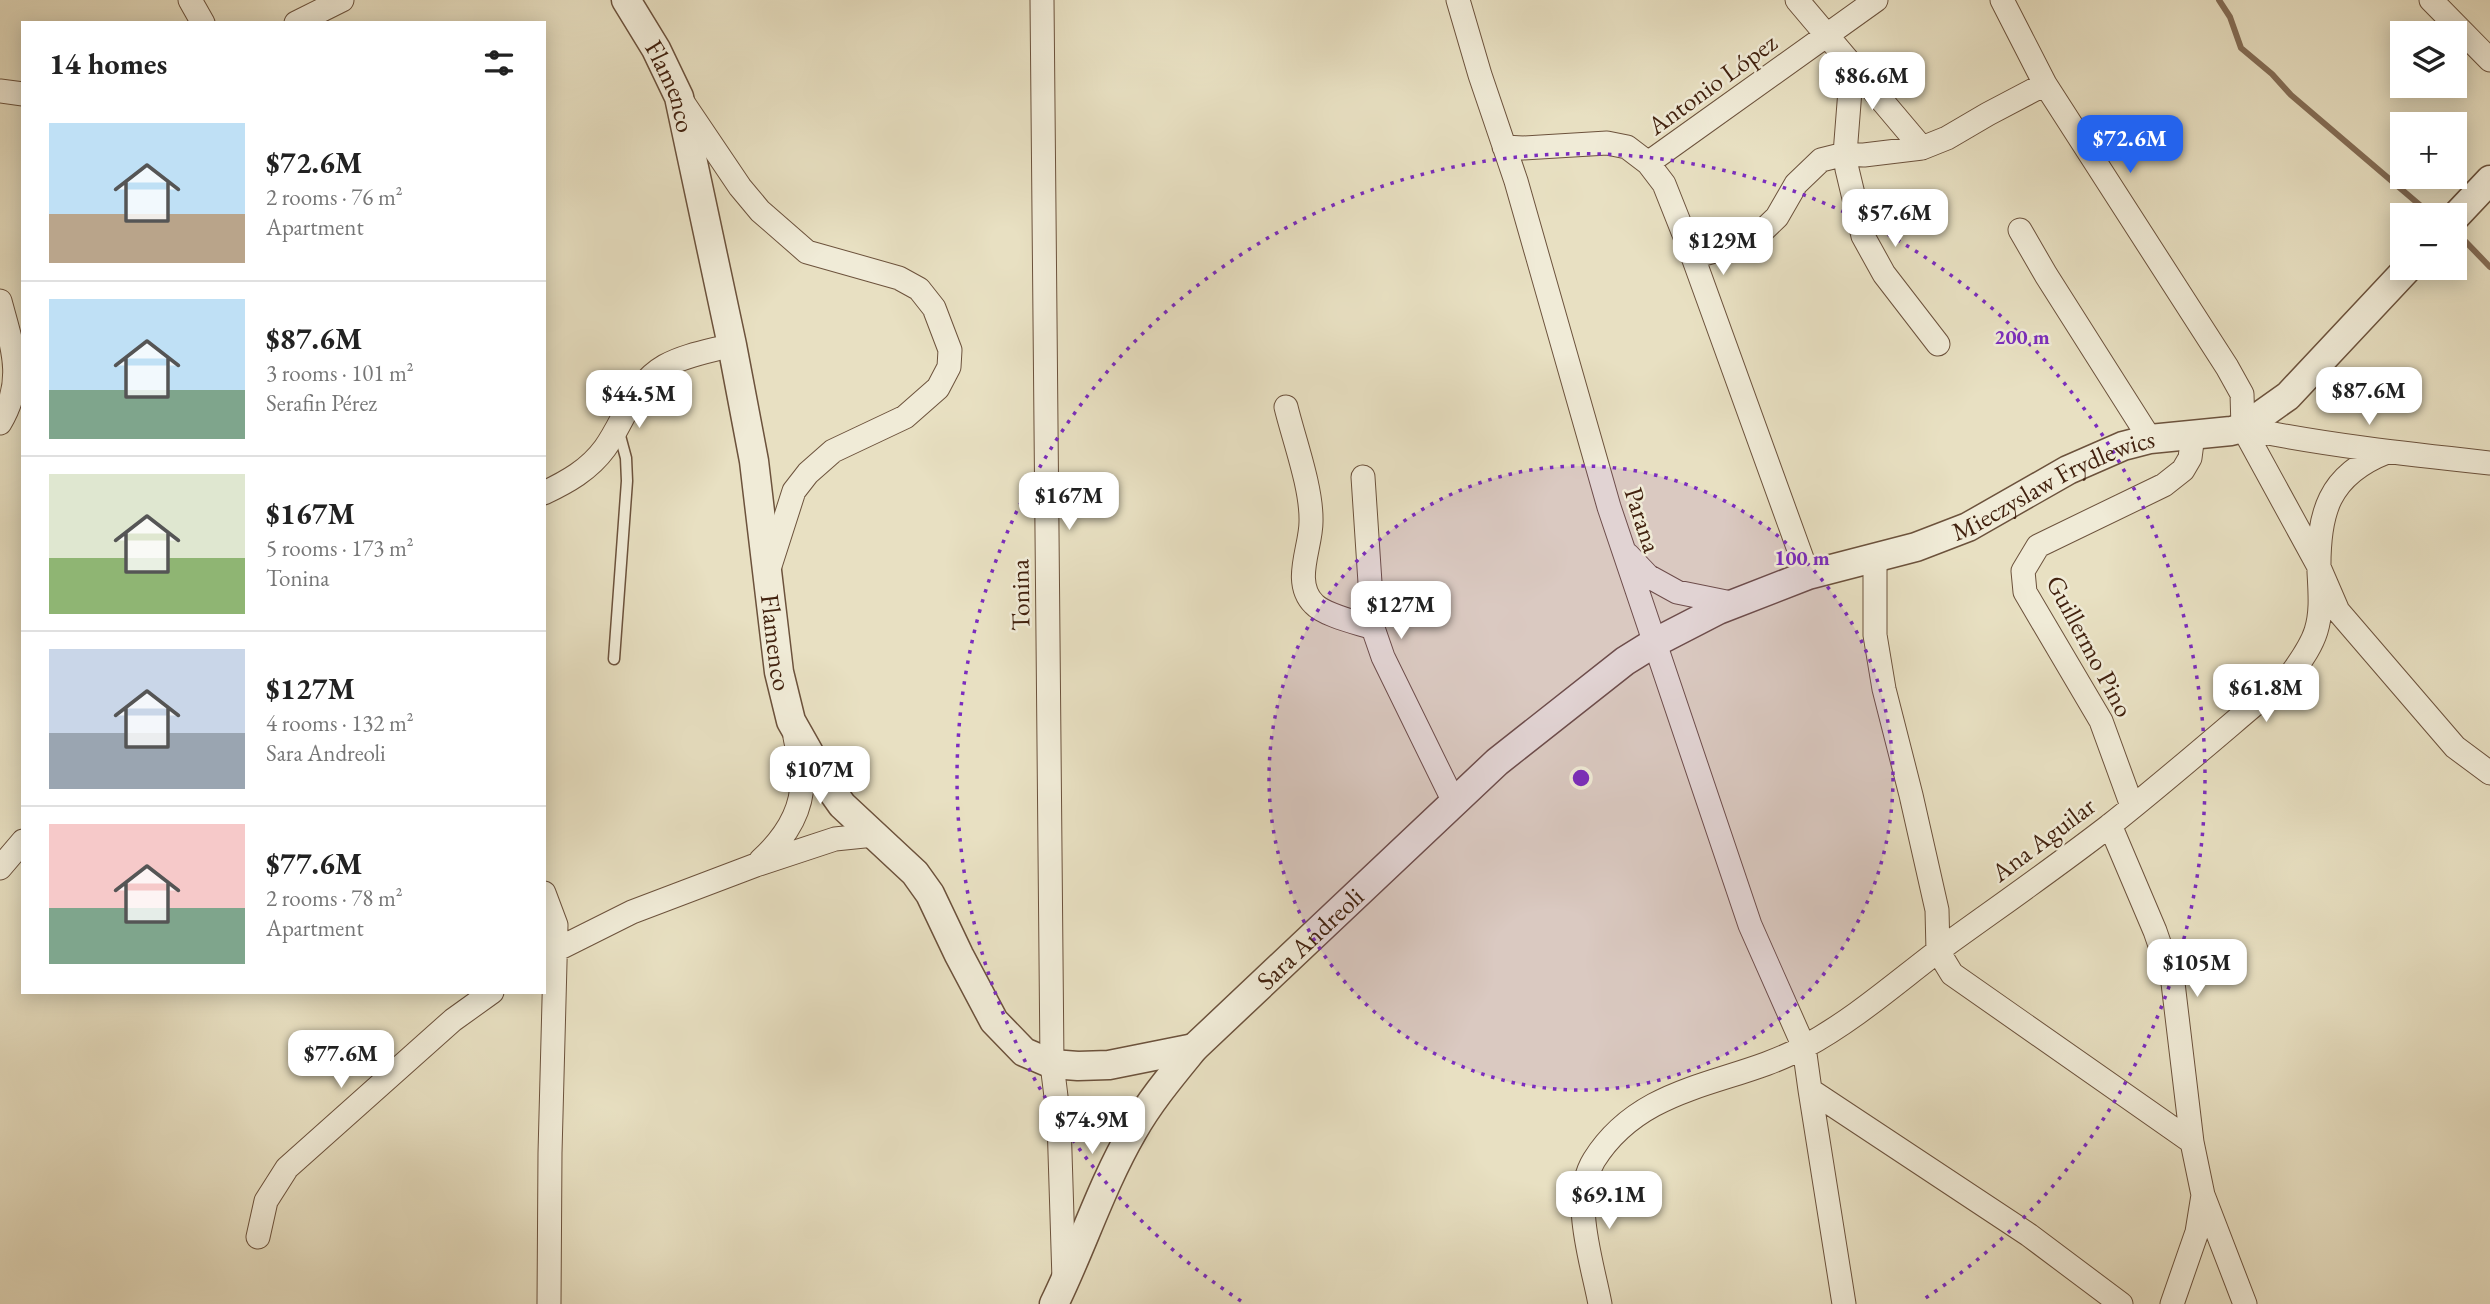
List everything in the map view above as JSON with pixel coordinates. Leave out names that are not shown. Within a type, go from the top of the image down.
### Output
[{"type":"street","points":[[190,0],[202,21]]},
{"type":"street","points":[[300,21],[342,0]]},
{"type":"street","name":"Flamenco","points":[[626,0],[656,49],[679,97],[754,461],[779,672],[791,721],[842,805],[915,873],[930,894],[994,1021],[1024,1052],[1052,1064],[1079,1066],[1109,1065],[1194,1048]]},
{"type":"street","name":"Tonina","points":[[1042,0],[1052,1064],[1059,1121],[1059,1294]]},
{"type":"street","name":"Parana","points":[[1458,0],[1623,550],[1750,925],[1804,1047],[1844,1304]]},
{"type":"street","points":[[1797,0],[1922,148]]},
{"type":"street","name":"Antonio López","points":[[1648,163],[1876,0]]},
{"type":"street","points":[[2002,0],[2045,84],[2242,394],[2242,428],[2319,568],[2338,611],[2455,747],[2490,773]]},
{"type":"street","points":[[2431,0],[2490,60]]},
{"type":"street","points":[[1852,65],[1845,154],[1863,236],[1884,274],[1938,344]]},
{"type":"street","points":[[1693,257],[1752,241],[1777,217],[1796,184],[1821,160],[1845,154],[1864,155],[1922,148],[1948,138],[2045,84]]},
{"type":"street","points":[[0,90],[21,94]]},
{"type":"street","points":[[679,97],[740,187],[760,211],[807,252],[899,278],[919,289],[934,308],[950,350],[949,367],[938,388],[905,417],[833,451],[808,473],[794,491],[767,575]]},
{"type":"street","points":[[1504,147],[1607,143],[1627,147],[1648,163],[1664,184],[1808,575]]},
{"type":"street","points":[[2467,205],[2490,180]]},
{"type":"street","points":[[2020,230],[2150,439]]},
{"type":"street","name":"Mieczyslaw Frydlewics","points":[[1654,643],[1718,610],[1808,575],[1875,560],[1968,527],[2068,470],[2123,446],[2150,439],[2242,428],[2288,396],[2397,280]]},
{"type":"street","points":[[0,301],[15,357],[15,388],[0,424]]},
{"type":"street","points":[[546,492],[580,474],[605,448],[645,381],[679,359],[732,345]]},
{"type":"street","points":[[1286,407],[1306,487],[1311,521],[1304,588],[1314,605],[1373,628]]},
{"type":"street","points":[[2242,428],[2293,439],[2490,463]]},
{"type":"street","name":"Guillermo Pino","points":[[2132,806],[2101,721],[2025,592],[2023,571],[2038,546],[2164,485],[2183,470],[2190,458],[2193,435]]},
{"type":"street","name":"Ana Aguilar","points":[[1599,1302],[1583,1213],[1584,1183],[1594,1160],[1620,1127],[1661,1099],[1804,1047],[1877,1000],[1938,951],[2110,825],[2292,673],[2307,652],[2316,631],[2320,608],[2319,568],[2324,510],[2354,468],[2387,452]]},
{"type":"street","points":[[1363,477],[1373,628],[1383,657],[1454,802]]},
{"type":"street","points":[[1623,550],[1648,576],[1677,593],[1736,604]]},
{"type":"street","points":[[1875,560],[1875,635],[1884,689],[1937,910],[1938,951],[1952,975],[2192,1142]]},
{"type":"street","name":"Sara Andreoli","points":[[1059,1294],[1110,1175],[1132,1132],[1155,1097],[1194,1048],[1497,762],[1625,662],[1654,643]]},
{"type":"street","points":[[756,865],[780,843],[797,813],[803,776],[791,721]]},
{"type":"street","points":[[2110,825],[2155,931],[2173,984],[2192,1142],[2203,1195],[2245,1304]]},
{"type":"street","points":[[550,952],[632,912],[756,865],[835,839],[874,835]]},
{"type":"street","points":[[0,867],[13,849]]},
{"type":"street","points":[[546,898],[556,925],[550,952],[549,1304]]},
{"type":"street","points":[[258,1237],[266,1201],[287,1168],[453,1020],[489,994]]},
{"type":"street","points":[[1810,1090],[2029,1235],[2121,1304]]},
{"type":"street","points":[[2172,1304],[2197,1232],[2203,1195]]},
{"type":"lane","points":[[614,659],[627,481],[626,458],[617,425]]},
{"type":"waterway","points":[[2219,0],[2230,17],[2241,48],[2272,74],[2291,95],[2417,203]]},
{"type":"waterway","points":[[2467,243],[2490,267]]}]
